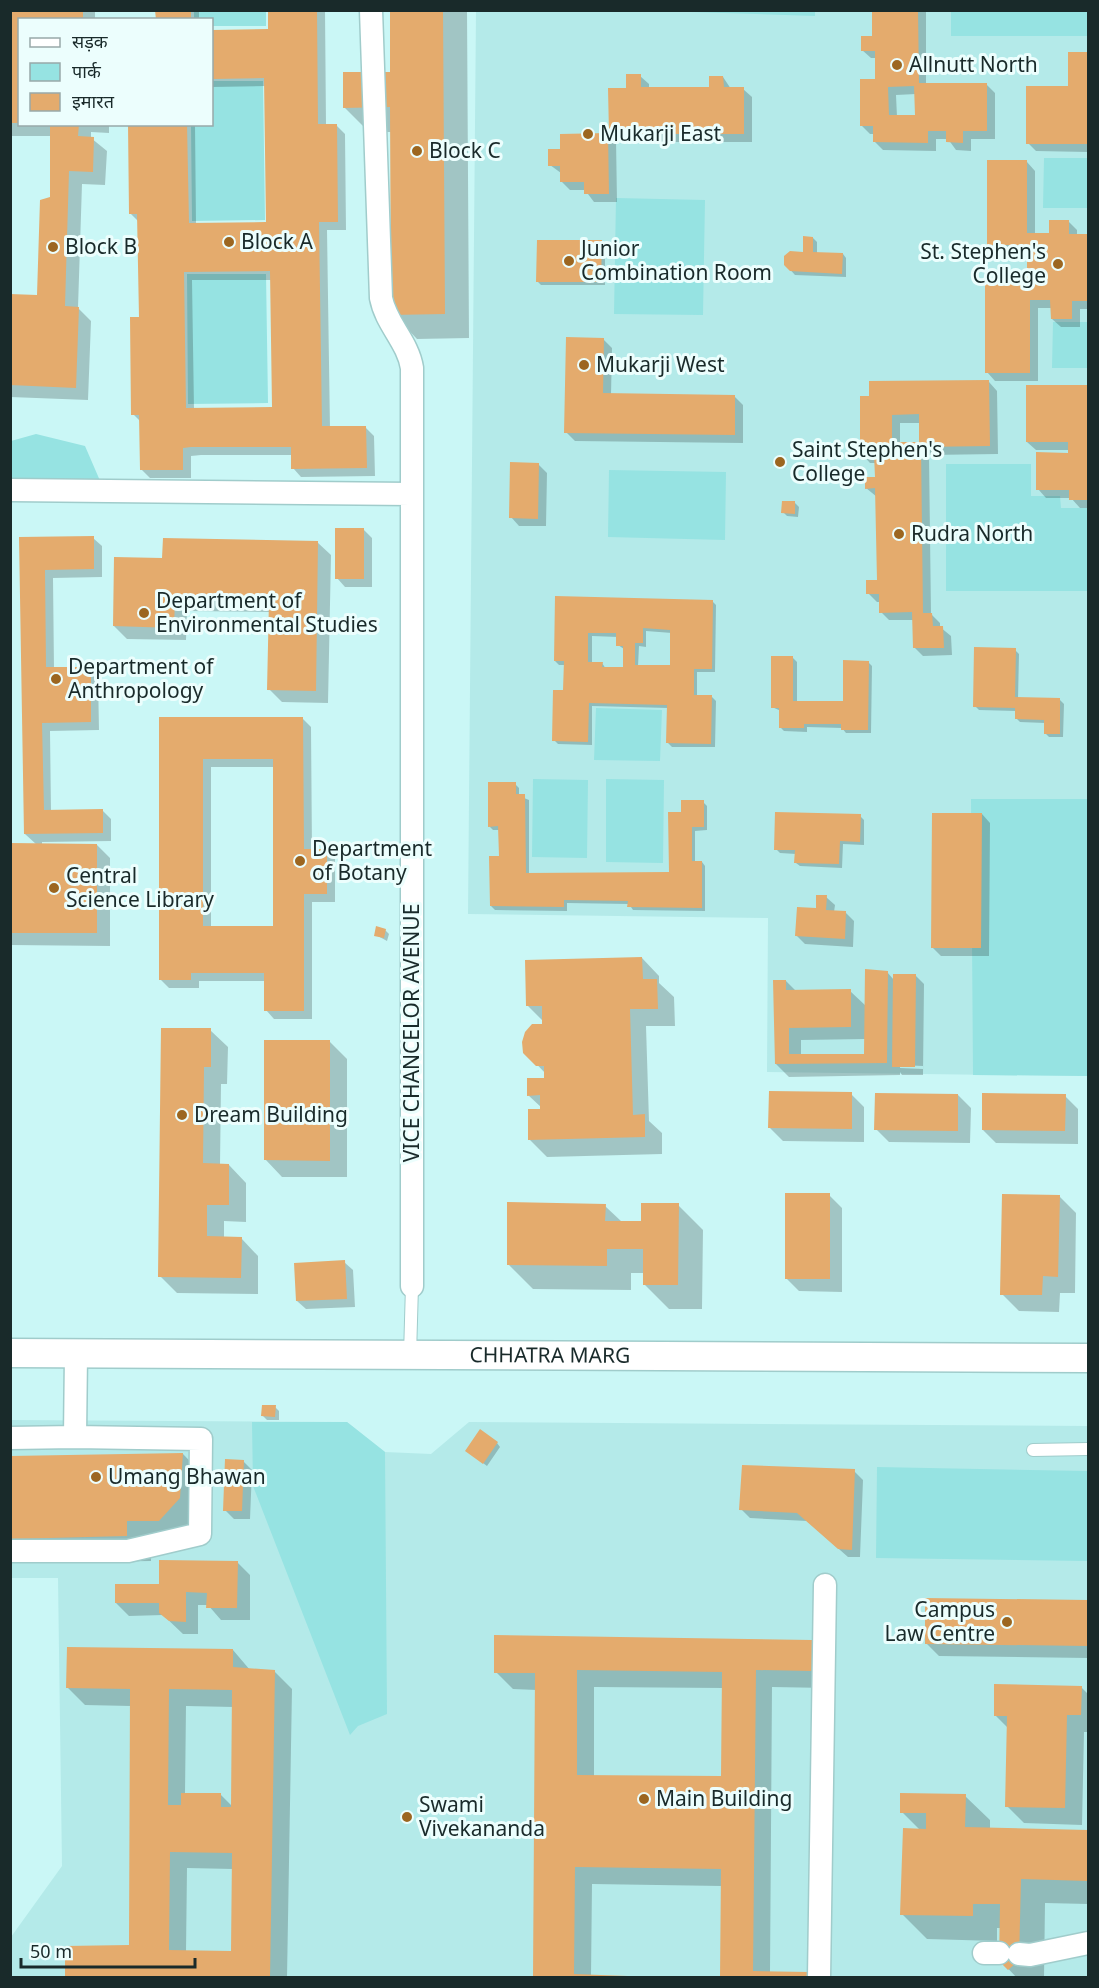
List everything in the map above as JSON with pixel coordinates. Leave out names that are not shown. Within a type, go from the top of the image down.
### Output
[{"type":"street","name":"VICE CHANCELOR AVENUE","points":[[370,10],[381,298],[385,314],[409,355],[412,368],[412,1286]]},
{"type":"street","points":[[10,490],[411,494]]},
{"type":"street","name":"CHHATRA MARG","points":[[10,1353],[1089,1358]]},
{"type":"street","points":[[75,1437],[76,1354]]},
{"type":"street","points":[[10,1438],[201,1439],[200,1534],[128,1551],[10,1551]]},
{"type":"street","points":[[819,1977],[825,1585]]},
{"type":"street","points":[[1001,1954],[1030,1955],[1089,1943]]},
{"type":"lane","name":"VICE CHANCELOR AVENUE","points":[[410,1356],[412,1286]]},
{"type":"lane","points":[[1033,1450],[1089,1449]]},
{"type":"shaded area","name":"Saint Stephen's College","points":[[476,11],[1088,11],[1088,1076],[767,1072],[768,918],[468,914]]},
{"type":"shaded area","points":[[11,1420],[347,1422],[385,1452],[431,1454],[469,1422],[1088,1426],[1088,1977],[11,1978],[11,1937],[62,1866],[58,1578],[11,1578]]},
{"type":"green space","points":[[815,10],[815,16],[659,11]]},
{"type":"green space","points":[[194,11],[266,11],[266,26],[213,26],[213,18],[194,18]]},
{"type":"green space","points":[[951,11],[1088,11],[1088,36],[951,36]]},
{"type":"green space","points":[[213,81],[263,81],[265,220],[192,221],[191,126],[213,126]]},
{"type":"green space","points":[[1044,158],[1088,158],[1088,208],[1043,208]]},
{"type":"green space","points":[[616,198],[705,200],[703,315],[614,314]]},
{"type":"green space","points":[[187,274],[266,274],[268,403],[188,404]]},
{"type":"green space","points":[[1053,322],[1088,322],[1088,368],[1052,368]]},
{"type":"green space","points":[[36,434],[85,446],[101,483],[11,484],[11,441]]},
{"type":"green space","points":[[946,464],[1031,464],[1031,496],[1060,496],[1061,508],[1088,508],[1088,591],[946,591]]},
{"type":"green space","points":[[609,470],[726,472],[725,540],[608,537]]},
{"type":"green space","points":[[596,708],[662,710],[660,761],[594,760]]},
{"type":"green space","points":[[533,779],[588,780],[587,858],[532,857]]},
{"type":"green space","points":[[606,779],[664,780],[663,863],[606,862]]},
{"type":"green space","points":[[971,799],[1088,799],[1088,1076],[973,1075]]},
{"type":"green space","points":[[252,1422],[347,1422],[385,1452],[387,1714],[358,1726],[350,1735],[253,1486]]},
{"type":"green space","points":[[877,1467],[1088,1471],[1088,1561],[876,1558]]},
{"type":"building","points":[[12,10],[83,10],[83,18],[18,18],[18,123],[10,123]]},
{"type":"building","points":[[155,10],[191,10],[191,18],[156,18]]},
{"type":"building","name":"Block A","points":[[268,10],[317,10],[318,124],[337,124],[338,222],[319,222],[322,426],[366,426],[367,468],[291,469],[291,447],[191,447],[183,448],[183,470],[140,470],[139,415],[131,415],[130,317],[139,317],[137,214],[129,214],[128,126],[187,126],[189,223],[266,222],[264,78],[213,79],[213,30],[268,29]],"holes":[[[270,271],[272,407],[186,408],[184,272]]]},
{"type":"building","name":"Block C","points":[[390,10],[443,10],[445,314],[391,315],[390,107],[343,108],[343,72],[390,72]]},
{"type":"building","name":"Allnutt North","points":[[872,10],[918,10],[919,83],[987,83],[987,131],[963,131],[963,143],[946,142],[946,131],[928,131],[928,143],[873,142],[873,126],[860,126],[860,79],[875,79],[875,51],[861,51],[861,36],[872,36]],"holes":[[[914,86],[915,115],[889,115],[888,87]]]},
{"type":"building","points":[[1068,52],[1088,52],[1088,144],[1026,144],[1026,86],[1068,86]]},
{"type":"building","name":"Mukarji East","points":[[626,74],[641,74],[641,87],[709,87],[709,76],[723,76],[724,87],[744,87],[744,134],[609,134],[608,88],[626,88]]},
{"type":"building","name":"Block B","points":[[50,126],[79,126],[78,136],[94,137],[93,172],[69,171],[65,306],[79,307],[76,388],[10,385],[10,294],[37,295],[40,200],[50,197]]},
{"type":"building","points":[[608,133],[609,194],[584,194],[584,182],[560,182],[560,166],[548,166],[548,149],[560,149],[560,134]]},
{"type":"building","name":"St. Stephen's College","points":[[987,160],[1027,160],[1027,233],[1049,233],[1049,220],[1069,220],[1069,234],[1088,234],[1088,301],[1072,301],[1072,319],[1051,319],[1050,300],[1030,300],[1030,373],[985,373],[985,282],[1027,283],[1027,245],[987,245]]},
{"type":"building","points":[[803,236],[813,237],[813,252],[843,253],[842,274],[790,271],[784,265],[784,256],[790,251],[803,252]]},
{"type":"building","points":[[537,240],[602,240],[601,282],[536,282]]},
{"type":"building","name":"Mukarji West","points":[[566,337],[604,338],[603,393],[735,395],[735,435],[564,433]]},
{"type":"building","name":"Rudra North","points":[[989,380],[990,446],[921,447],[923,613],[932,613],[933,626],[943,626],[944,648],[913,648],[912,612],[879,613],[879,594],[866,594],[866,580],[877,580],[875,488],[865,489],[865,477],[875,477],[874,455],[860,455],[860,396],[869,396],[869,381]],"holes":[[[919,414],[919,442],[892,442],[892,415]]]},
{"type":"building","points":[[1026,385],[1088,385],[1088,500],[1069,500],[1069,490],[1036,490],[1036,452],[1068,453],[1068,442],[1026,442]]},
{"type":"building","points":[[510,462],[539,463],[538,519],[509,518]]},
{"type":"building","points":[[782,501],[795,501],[795,514],[781,513]]},
{"type":"building","points":[[335,528],[364,528],[364,579],[335,579]]},
{"type":"building","name":"Department of Anthropology","points":[[94,536],[94,569],[45,570],[46,667],[91,667],[91,722],[42,723],[44,810],[103,809],[103,833],[24,834],[19,537]]},
{"type":"building","name":"Department of Environmental Studies","points":[[163,538],[318,541],[316,691],[267,690],[269,600],[175,598],[174,628],[113,626],[114,557],[162,558]]},
{"type":"building","points":[[555,596],[713,600],[712,669],[694,669],[694,695],[712,695],[711,744],[666,743],[667,705],[589,703],[588,742],[552,741],[553,690],[563,690],[564,661],[554,661]],"holes":[[[643,628],[670,630],[670,665],[635,665],[635,643],[643,643]],[[588,633],[616,633],[616,646],[623,646],[623,667],[602,667],[603,662],[588,662]]]},
{"type":"building","points":[[974,647],[1016,648],[1015,697],[1060,698],[1060,734],[1044,734],[1044,720],[1015,719],[1015,708],[973,707]]},
{"type":"building","points":[[771,656],[793,656],[793,701],[843,701],[843,660],[869,661],[868,730],[841,730],[841,724],[804,724],[804,728],[779,728],[779,708],[771,708]]},
{"type":"building","name":"Department of Botany","points":[[159,717],[303,717],[304,849],[327,849],[327,894],[304,894],[304,1011],[264,1011],[264,973],[191,973],[191,980],[159,980]],"holes":[[[203,759],[273,759],[273,926],[203,926]]]},
{"type":"building","points":[[488,782],[516,782],[516,794],[525,794],[526,873],[669,872],[668,812],[681,812],[681,800],[704,800],[704,827],[692,827],[692,861],[702,861],[702,908],[627,907],[628,901],[564,900],[564,907],[490,906],[489,856],[499,856],[498,826],[488,827]]},
{"type":"building","points":[[775,812],[861,814],[860,842],[840,841],[839,864],[794,863],[795,850],[774,850]]},
{"type":"building","points":[[932,813],[982,813],[981,948],[931,948]]},
{"type":"building","name":"Central Science Library","points":[[10,843],[97,844],[97,933],[10,933]]},
{"type":"building","points":[[816,895],[827,895],[826,910],[846,911],[845,939],[795,936],[797,907],[816,908]]},
{"type":"building","points":[[376,926],[386,929],[384,938],[374,936]]},
{"type":"building","points":[[642,957],[643,979],[657,979],[658,1009],[630,1009],[633,1115],[645,1114],[645,1137],[528,1140],[528,1109],[540,1109],[540,1095],[527,1096],[527,1078],[544,1078],[544,1066],[536,1066],[523,1053],[522,1042],[525,1032],[532,1024],[542,1024],[542,1006],[526,1006],[525,960]]},
{"type":"building","points":[[865,969],[888,971],[887,1063],[775,1064],[773,980],[786,980],[786,990],[851,989],[851,1027],[789,1028],[789,1054],[864,1054]]},
{"type":"building","points":[[893,974],[916,974],[915,1067],[892,1067]]},
{"type":"building","name":"Dream Building","points":[[161,1028],[211,1028],[211,1067],[204,1067],[203,1163],[229,1164],[229,1205],[207,1205],[207,1236],[242,1237],[241,1278],[158,1277]]},
{"type":"building","points":[[264,1040],[330,1040],[330,1161],[264,1160]]},
{"type":"building","points":[[769,1091],[852,1092],[852,1129],[768,1128]]},
{"type":"building","points":[[875,1093],[958,1094],[958,1131],[874,1130]]},
{"type":"building","points":[[982,1093],[1066,1094],[1065,1131],[982,1130]]},
{"type":"building","points":[[785,1193],[830,1193],[830,1279],[785,1279]]},
{"type":"building","points":[[1002,1194],[1060,1195],[1058,1277],[1043,1276],[1042,1295],[1000,1295]]},
{"type":"building","points":[[507,1202],[606,1204],[605,1221],[641,1221],[641,1203],[679,1203],[678,1285],[643,1285],[643,1249],[607,1249],[607,1266],[507,1265]]},
{"type":"building","points":[[345,1260],[347,1299],[296,1301],[294,1263]]},
{"type":"building","points":[[262,1405],[276,1405],[275,1417],[261,1416]]},
{"type":"building","points":[[480,1429],[498,1442],[483,1464],[465,1451]]},
{"type":"building","name":"Umang Bhawan","points":[[183,1453],[180,1498],[159,1521],[127,1521],[127,1536],[10,1539],[10,1456]]},
{"type":"building","points":[[225,1459],[244,1460],[242,1511],[223,1511]]},
{"type":"building","points":[[742,1465],[855,1469],[852,1550],[838,1549],[797,1513],[739,1510]]},
{"type":"building","points":[[159,1560],[238,1561],[237,1608],[206,1608],[207,1593],[186,1592],[186,1622],[169,1621],[159,1613],[159,1603],[115,1603],[115,1584],[159,1584]]},
{"type":"building","name":"Campus Law Centre","points":[[925,1598],[1088,1600],[1088,1646],[925,1644]]},
{"type":"building","name":"Main Building","points":[[494,1635],[812,1640],[812,1671],[756,1670],[753,1971],[809,1972],[809,1978],[720,1978],[721,1869],[575,1867],[574,1974],[682,1978],[533,1978],[535,1673],[494,1673]],"holes":[[[577,1670],[722,1672],[721,1776],[577,1775]]]},
{"type":"building","points":[[67,1647],[233,1649],[233,1667],[275,1670],[270,1978],[65,1978],[65,1946],[129,1945],[130,1689],[66,1688]],"holes":[[[169,1689],[232,1690],[231,1807],[221,1807],[221,1793],[181,1793],[181,1805],[168,1805]],[[170,1852],[232,1853],[231,1951],[169,1950]]]},
{"type":"building","points":[[994,1684],[1082,1686],[1081,1715],[1067,1715],[1065,1808],[1005,1807],[1007,1716],[994,1716]]},
{"type":"building","points":[[900,1793],[966,1794],[965,1827],[1088,1830],[1088,1881],[1021,1879],[1019,1960],[1008,1970],[999,1961],[1000,1904],[973,1904],[973,1916],[900,1915],[903,1828],[926,1829],[926,1813],[900,1813]]},
{"type":"place","name":"Allnutt North","points":[[897,65]]},
{"type":"place","name":"Mukarji East","points":[[588,134]]},
{"type":"place","name":"Block C","points":[[417,151]]},
{"type":"place","name":"Block A","points":[[229,242]]},
{"type":"place","name":"Block B","points":[[53,247]]},
{"type":"place","name":"Junior Combination Room","points":[[569,261]]},
{"type":"place","name":"St. Stephen's College","points":[[1058,264]]},
{"type":"place","name":"Mukarji West","points":[[584,365]]},
{"type":"place","name":"Saint Stephen's College","points":[[780,462]]},
{"type":"place","name":"Rudra North","points":[[899,534]]},
{"type":"place","name":"Department of Environmental Studies","points":[[144,613]]},
{"type":"place","name":"Department of Anthropology","points":[[56,679]]},
{"type":"place","name":"Department of Botany","points":[[300,861]]},
{"type":"place","name":"Central Science Library","points":[[54,888]]},
{"type":"place","name":"Dream Building","points":[[182,1115]]},
{"type":"place","name":"Umang Bhawan","points":[[96,1477]]},
{"type":"place","name":"Campus Law Centre","points":[[1007,1622]]},
{"type":"place","name":"Main Building","points":[[644,1799]]},
{"type":"place","name":"Swami Vivekananda","points":[[407,1817]]}]
